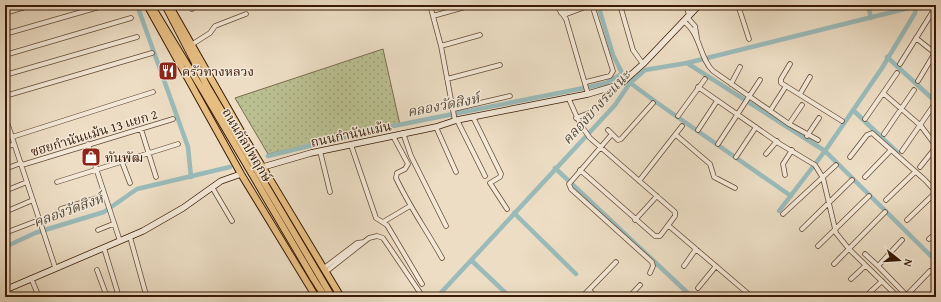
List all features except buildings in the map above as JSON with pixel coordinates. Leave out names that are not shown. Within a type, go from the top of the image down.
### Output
[{"type":"main road","name":"ถนนกัลปพฤกษ์","points":[[149,5],[204,88],[316,277],[332,297]]},
{"type":"main road","name":"ถนนกัลปพฤกษ์","points":[[149,5],[241,174],[316,297]]},
{"type":"main road","name":"ถนนกัลปพฤกษ์","points":[[165,5],[204,88]]},
{"type":"main road","name":"ถนนกัลปพฤกษ์","points":[[169,5],[242,133],[342,297]]},
{"type":"main road","points":[[225,145],[233,150],[240,149],[243,144],[242,133]]},
{"type":"main road","points":[[241,174],[263,167]]},
{"type":"main road","points":[[269,220],[266,212],[269,206],[276,204],[288,210]]},
{"type":"main road","name":"ถนนกัลปพฤกษ์","points":[[316,277],[324,297]]},
{"type":"street","points":[[5,13],[32,5]]},
{"type":"street","points":[[5,34],[106,5]]},
{"type":"street","points":[[430,5],[441,46],[455,115],[485,176]]},
{"type":"street","points":[[433,16],[472,5]]},
{"type":"street","points":[[556,5],[562,14],[587,87],[610,76],[613,72],[593,8],[588,6],[562,14]]},
{"type":"street","points":[[620,5],[633,50],[643,64]]},
{"type":"street","points":[[686,5],[687,18],[695,26],[702,53],[713,72],[731,84],[747,101],[770,111],[808,136],[818,140]]},
{"type":"street","name":"ถนนกำนันแม้น","points":[[263,167],[320,151],[436,127],[455,115],[473,117],[568,97],[587,87],[623,82],[643,64],[699,5]]},
{"type":"street","points":[[738,5],[749,39]]},
{"type":"street","points":[[562,14],[575,7]]},
{"type":"street","points":[[900,64],[935,8]]},
{"type":"street","points":[[191,45],[210,33],[215,26],[246,14]]},
{"type":"street","points":[[5,55],[131,18]]},
{"type":"street","points":[[441,46],[480,35]]},
{"type":"street","points":[[5,75],[137,37]]},
{"type":"street","points":[[916,38],[936,53],[918,81]]},
{"type":"street","points":[[5,96],[152,53]]},
{"type":"street","points":[[790,64],[781,79],[781,82],[842,120]]},
{"type":"street","points":[[447,79],[500,65]]},
{"type":"street","points":[[731,84],[740,68]]},
{"type":"street","points":[[865,119],[897,73]]},
{"type":"street","points":[[800,94],[810,77]]},
{"type":"street","points":[[678,116],[705,78]]},
{"type":"street","points":[[718,144],[739,115],[760,80]]},
{"type":"street","points":[[770,111],[786,86]]},
{"type":"street","points":[[698,87],[815,165],[823,178],[835,230],[848,249],[898,297]]},
{"type":"street","points":[[884,134],[914,90]]},
{"type":"street","points":[[12,137],[152,92]]},
{"type":"street","points":[[883,93],[921,126],[936,147],[920,167]]},
{"type":"street","points":[[455,115],[510,96]]},
{"type":"street","points":[[568,97],[576,118],[584,132],[675,212],[676,216],[669,223],[669,226],[657,237],[580,170]]},
{"type":"street","points":[[698,130],[717,101]]},
{"type":"street","points":[[902,151],[921,126],[936,102]]},
{"type":"street","points":[[608,130],[618,140],[621,139],[653,103]]},
{"type":"street","points":[[789,124],[802,105]]},
{"type":"street","points":[[576,118],[589,113]]},
{"type":"street","points":[[5,116],[7,127],[12,137],[55,267]]},
{"type":"street","points":[[473,117],[501,174],[500,178],[490,183],[507,209]]},
{"type":"street","points":[[808,136],[819,118]]},
{"type":"street","name":"ซฮยกำนันแม้น 13 แยก 2","points":[[5,169],[173,119]]},
{"type":"street","points":[[639,181],[682,126]]},
{"type":"street","points":[[436,127],[456,172]]},
{"type":"street","points":[[736,157],[756,127]]},
{"type":"street","points":[[141,129],[156,177]]},
{"type":"street","points":[[850,157],[869,133],[876,136],[936,192],[907,220]]},
{"type":"street","points":[[402,134],[410,156],[446,226]]},
{"type":"street","points":[[612,134],[572,178],[569,184],[571,189],[652,262],[653,266],[650,273]]},
{"type":"street","points":[[676,135],[710,164],[714,177],[735,188]]},
{"type":"street","points":[[393,136],[407,162],[407,166],[397,173],[396,178],[410,206],[420,219],[442,258]]},
{"type":"street","points":[[766,154],[777,141]]},
{"type":"street","points":[[5,148],[14,144]]},
{"type":"street","points":[[88,144],[106,203],[120,241]]},
{"type":"street","points":[[57,182],[178,144]]},
{"type":"street","points":[[351,145],[376,218],[383,222],[422,284]]},
{"type":"street","points":[[785,175],[783,164],[792,150]]},
{"type":"street","points":[[865,177],[891,150]]},
{"type":"street","points":[[320,151],[330,192]]},
{"type":"street","points":[[122,162],[130,183]]},
{"type":"street","points":[[783,214],[836,165]]},
{"type":"street","points":[[886,200],[915,172]]},
{"type":"street","points":[[5,290],[55,267],[130,237],[183,208],[221,181],[241,174]]},
{"type":"street","points":[[802,229],[852,180]]},
{"type":"street","points":[[5,191],[27,182]]},
{"type":"street","points":[[212,187],[232,221]]},
{"type":"street","points":[[61,209],[104,196]]},
{"type":"street","points":[[636,220],[657,196]]},
{"type":"street","points":[[818,246],[869,196]]},
{"type":"street","points":[[5,212],[33,200]]},
{"type":"street","points":[[383,222],[410,206]]},
{"type":"street","points":[[834,264],[885,212]]},
{"type":"street","points":[[5,233],[39,220]]},
{"type":"street","points":[[98,230],[113,224]]},
{"type":"street","points":[[669,226],[752,297]]},
{"type":"street","points":[[929,239],[936,233]]},
{"type":"street","points":[[326,269],[357,243],[364,242],[374,236],[383,238],[423,297]]},
{"type":"street","points":[[130,237],[145,292]]},
{"type":"street","points":[[878,266],[902,240]]},
{"type":"street","points":[[104,248],[119,297]]},
{"type":"street","points":[[684,266],[696,249]]},
{"type":"street","points":[[865,254],[908,296],[930,271]]},
{"type":"street","points":[[582,297],[616,262]]},
{"type":"street","points":[[698,288],[716,266]]},
{"type":"street","points":[[851,279],[865,266]]},
{"type":"street","points":[[97,270],[107,297]]},
{"type":"street","points":[[31,278],[39,297]]},
{"type":"street","points":[[867,295],[882,281]]},
{"type":"street","points":[[629,297],[640,285]]},
{"type":"street","points":[[589,290],[596,297]]},
{"type":"green space","points":[[383,49],[400,125],[268,154],[235,98]]},
{"type":"waterway","points":[[137,5],[188,147],[191,177]]},
{"type":"waterway","points":[[598,5],[613,55],[623,75]]},
{"type":"waterway","points":[[868,5],[871,18]]},
{"type":"waterway","name":"คลองบางระแนะ","points":[[437,297],[615,105],[630,83],[645,70],[687,63],[921,5]]},
{"type":"waterway","points":[[779,211],[825,151],[882,68],[915,13],[916,6]]},
{"type":"waterway","points":[[887,57],[936,102]]},
{"type":"waterway","points":[[687,63],[825,151],[936,261]]},
{"type":"waterway","name":"คลองวัดสิงห์","points":[[268,156],[378,129],[589,87],[606,83],[622,74]]},
{"type":"waterway","points":[[629,82],[791,196]]},
{"type":"waterway","points":[[853,110],[898,153]]},
{"type":"waterway","name":"คลองวัดสิงห์","points":[[5,247],[35,233],[104,212],[137,189],[230,167]]},
{"type":"waterway","points":[[555,168],[692,297]]},
{"type":"waterway","points":[[514,213],[576,274]]},
{"type":"waterway","points":[[471,260],[510,297]]},
{"type":"place","name":"ครัวทางหลวง","points":[[168,71]]},
{"type":"place","name":"ทันพัฒ","points":[[91,157]]}]
